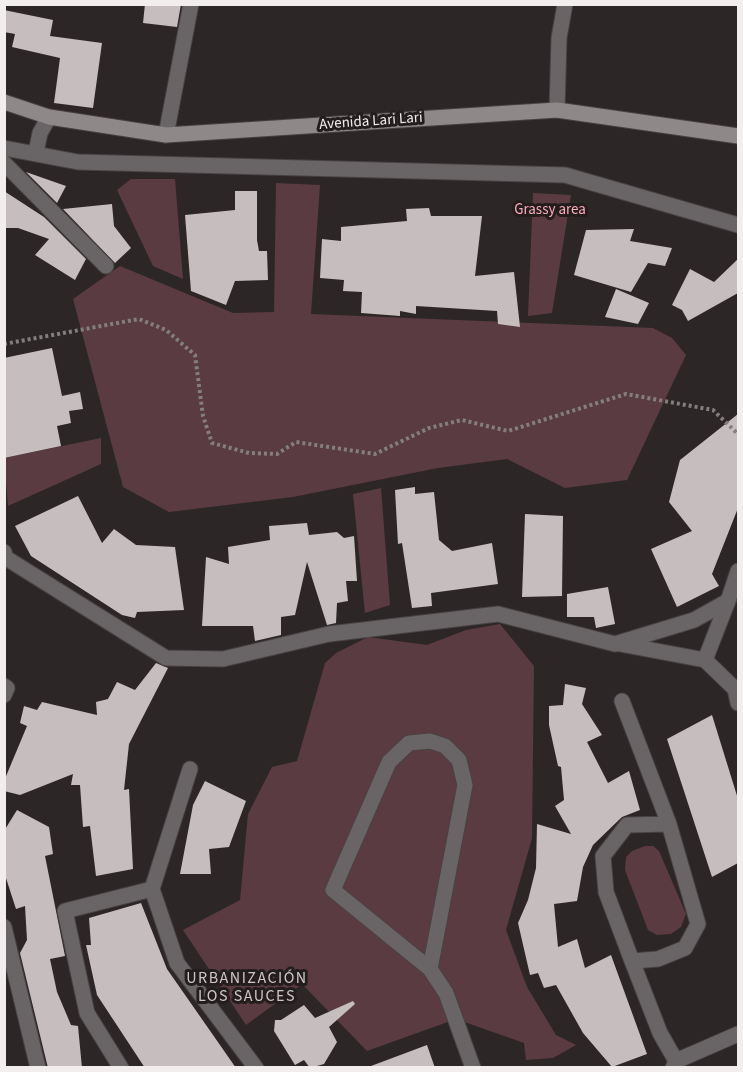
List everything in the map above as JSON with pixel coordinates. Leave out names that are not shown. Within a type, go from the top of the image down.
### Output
[{"type":"street","points":[[165,135],[191,4]]},
{"type":"street","points":[[557,110],[559,38],[565,4]]},
{"type":"street","name":"Avenida Lari Lari","points":[[4,102],[49,117],[165,135],[557,110],[738,136]]},
{"type":"street","points":[[36,152],[40,133],[49,117]]},
{"type":"street","points":[[4,148],[36,152],[78,162],[565,175],[738,225]]},
{"type":"street","points":[[4,163],[106,266]]},
{"type":"street","points":[[4,552],[6,558],[166,658],[223,659],[329,634],[498,614],[615,644],[705,660],[737,691]]},
{"type":"street","points":[[705,660],[738,571]]},
{"type":"street","points":[[615,644],[694,620],[728,601]]},
{"type":"street","points":[[4,686],[7,688],[4,695]]},
{"type":"street","points":[[621,701],[669,824],[698,924],[685,948],[658,958],[632,961]]},
{"type":"street","points":[[430,969],[465,785],[459,760],[445,746],[430,741],[409,743],[389,762],[333,890],[430,969],[446,993],[473,1068]]},
{"type":"street","points":[[190,768],[152,889],[177,963],[256,1068]]},
{"type":"street","points":[[669,824],[627,825],[603,856],[606,892],[674,1064],[738,1034]]},
{"type":"street","points":[[121,1068],[87,1013],[65,911],[152,889]]},
{"type":"street","points":[[4,927],[38,1068]]},
{"type":"path","points":[[4,344],[80,328],[139,319],[166,330],[195,355],[203,416],[212,443],[249,453],[277,454],[296,442],[375,454],[429,428],[462,420],[508,431],[626,394],[713,410],[738,434]]},
{"type":"green space","points":[[131,179],[175,179],[183,279],[153,266],[117,190]]},
{"type":"green space","points":[[276,183],[320,185],[311,314],[653,328],[672,338],[686,355],[627,480],[565,488],[507,459],[438,468],[293,497],[169,512],[123,487],[73,299],[120,266],[233,313],[274,312]]},
{"type":"green space","name":"Grassy area","points":[[533,193],[571,195],[552,313],[528,316]]},
{"type":"green space","points":[[101,438],[101,464],[8,506],[4,458]]},
{"type":"green space","points":[[381,488],[390,605],[365,613],[353,494]]},
{"type":"green space","points":[[500,624],[534,666],[532,838],[506,930],[527,987],[556,1035],[576,1045],[553,1058],[526,1060],[524,1043],[456,1019],[367,1051],[302,984],[246,1025],[183,930],[240,900],[248,814],[272,767],[297,761],[325,663],[336,653],[368,637],[427,645],[466,630]]},
{"type":"green space","points":[[645,846],[653,846],[659,851],[686,914],[681,927],[671,934],[657,935],[648,930],[625,870],[626,857],[632,851]]},
{"type":"building","points":[[145,4],[181,4],[177,27],[143,23]]},
{"type":"building","points":[[4,10],[53,20],[50,36],[102,43],[93,108],[54,103],[60,58],[12,47],[15,34],[4,32]]},
{"type":"building","points":[[26,172],[66,186],[57,203]]},
{"type":"building","points":[[4,191],[44,217],[86,259],[75,280],[35,255],[49,239],[18,228],[4,228]]},
{"type":"building","points":[[235,191],[257,191],[257,240],[259,251],[267,251],[268,280],[235,281],[226,305],[191,291],[185,215],[235,210]]},
{"type":"building","points":[[112,204],[114,226],[131,248],[115,263],[63,209]]},
{"type":"building","points":[[429,208],[431,216],[482,216],[475,276],[514,272],[520,327],[498,324],[497,311],[416,306],[416,314],[400,311],[400,316],[361,313],[362,292],[343,291],[344,280],[320,278],[322,239],[341,241],[341,227],[407,221],[406,209]]},
{"type":"building","points":[[634,229],[630,241],[672,248],[665,266],[648,263],[631,292],[574,275],[586,230]]},
{"type":"building","points":[[738,259],[738,293],[688,321],[682,310],[672,305],[690,269],[714,282]]},
{"type":"building","points":[[616,289],[649,303],[638,324],[605,317]]},
{"type":"building","points":[[52,348],[62,396],[80,392],[83,409],[69,411],[71,423],[57,426],[61,446],[4,458],[4,358]]},
{"type":"building","points":[[738,414],[738,508],[712,574],[719,586],[677,607],[651,549],[692,531],[669,502],[680,460]]},
{"type":"building","points":[[415,487],[415,494],[434,492],[439,540],[452,551],[492,543],[498,584],[431,593],[432,606],[412,608],[402,543],[398,544],[395,490]]},
{"type":"building","points":[[78,496],[102,543],[114,529],[136,545],[175,547],[184,610],[137,612],[135,618],[122,615],[31,556],[15,526]]},
{"type":"building","points":[[525,514],[563,516],[562,596],[522,597]]},
{"type":"building","points":[[307,523],[309,535],[337,532],[344,538],[354,536],[357,581],[346,581],[348,601],[337,603],[336,623],[327,625],[307,562],[295,615],[281,617],[281,635],[255,641],[253,626],[202,626],[206,557],[229,564],[228,547],[270,540],[269,526]]},
{"type":"building","points":[[608,587],[615,624],[596,628],[594,617],[567,617],[567,594]]},
{"type":"building","points":[[156,663],[168,668],[129,744],[124,790],[129,789],[133,869],[96,876],[90,826],[83,827],[80,785],[71,785],[73,774],[20,795],[4,791],[4,781],[27,726],[20,723],[24,706],[37,710],[42,702],[97,715],[96,702],[108,699],[117,682],[135,690]]},
{"type":"building","points":[[565,684],[586,688],[582,704],[602,735],[587,742],[608,783],[629,771],[640,810],[622,817],[593,845],[583,867],[577,901],[554,904],[558,947],[577,939],[585,968],[611,955],[647,1054],[612,1067],[583,1033],[556,985],[544,988],[538,973],[530,975],[518,923],[528,900],[536,868],[537,824],[571,834],[555,806],[564,800],[561,767],[558,766],[549,725],[549,706],[563,705]]},
{"type":"building","points":[[712,715],[738,799],[738,863],[712,877],[667,739]]},
{"type":"building","points":[[205,781],[246,801],[229,847],[209,849],[211,874],[180,874],[193,805]]},
{"type":"building","points":[[17,810],[49,827],[53,854],[45,856],[65,956],[50,959],[57,992],[71,1025],[78,1026],[82,1068],[48,1068],[20,953],[27,940],[25,906],[16,909],[4,872],[4,831]]},
{"type":"building","points":[[141,903],[167,969],[236,1068],[145,1068],[97,995],[86,945],[91,945],[89,918]]},
{"type":"building","points":[[353,1001],[355,1004],[329,1027],[337,1042],[324,1064],[310,1068],[304,1060],[295,1065],[274,1031],[275,1020],[281,1020],[304,1005],[315,1018]]},
{"type":"building","points":[[427,1045],[435,1068],[372,1068],[371,1066]]},
{"type":"district","name":"URBANIZACIÓN LOS SAUCES","points":[[247,988]]}]
